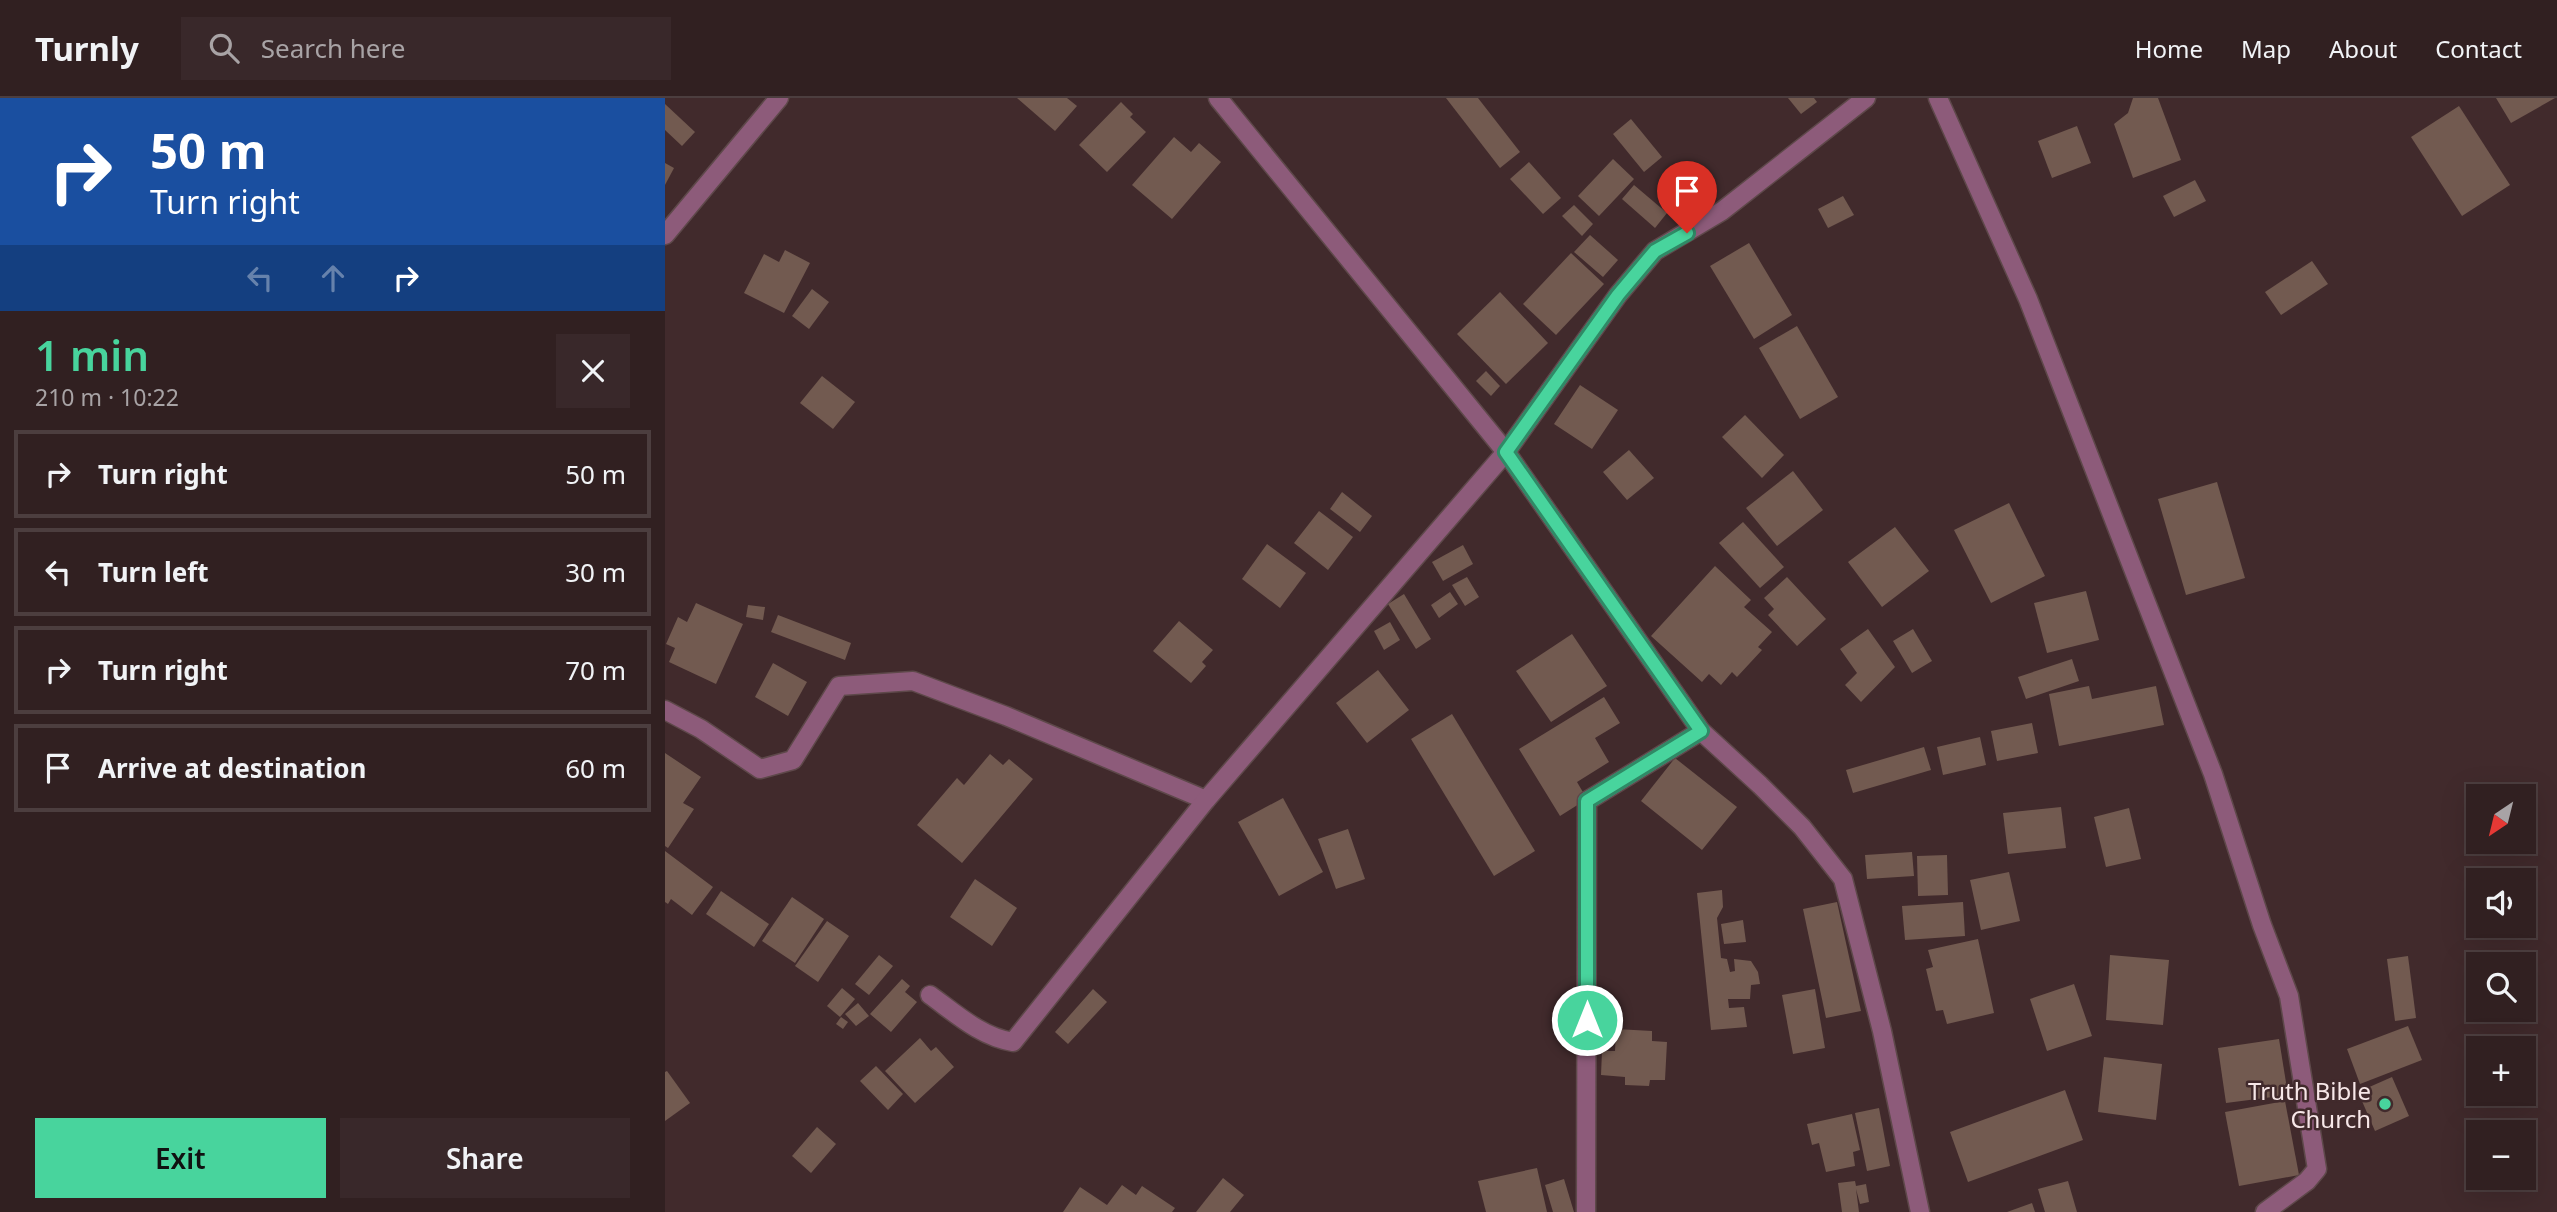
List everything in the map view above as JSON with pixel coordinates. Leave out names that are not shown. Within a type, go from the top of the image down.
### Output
[{"type":"street","points":[[665,235],[779,98]]},
{"type":"street","points":[[1218,98],[1506,452],[1701,731],[1761,785],[1802,827],[1843,879],[1882,1031],[1920,1212]]},
{"type":"street","points":[[930,995],[997,1040],[1013,1042],[1206,800],[1506,452],[1618,295],[1655,251],[1722,211],[1866,98]]},
{"type":"street","points":[[1938,98],[2028,299],[2126,544],[2213,774],[2262,925],[2289,996],[2317,1169],[2307,1181],[2265,1212]]},
{"type":"street","points":[[665,710],[701,729],[760,769],[793,760],[839,686],[913,681],[1006,716],[1206,800]]},
{"type":"street","points":[[1586,1212],[1587,801],[1701,731]]},
{"type":"building","points":[[1017,98],[1067,98],[1077,106],[1055,131]]},
{"type":"building","points":[[1446,98],[1478,98],[1520,152],[1500,168]]},
{"type":"building","points":[[1788,98],[1814,98],[1817,102],[1801,114]]},
{"type":"building","points":[[2133,98],[2158,98],[2181,160],[2133,178],[2114,124],[2128,113]]},
{"type":"building","points":[[2496,98],[2555,98],[2511,123]]},
{"type":"building","points":[[1121,102],[1133,114],[1130,117],[1146,132],[1107,172],[1079,145]]},
{"type":"building","points":[[665,104],[695,132],[682,146],[665,130]]},
{"type":"building","points":[[2459,106],[2510,185],[2462,216],[2411,137]]},
{"type":"building","points":[[1631,119],[1662,157],[1644,172],[1613,134]]},
{"type":"building","points":[[2077,126],[2091,163],[2052,178],[2038,141]]},
{"type":"building","points":[[1174,137],[1191,152],[1199,143],[1221,162],[1172,219],[1132,185]]},
{"type":"building","points":[[1613,159],[1634,179],[1599,216],[1578,196]]},
{"type":"building","points":[[1529,162],[1561,198],[1543,214],[1510,179]]},
{"type":"building","points":[[665,163],[674,168],[665,185]]},
{"type":"building","points":[[2195,180],[2206,201],[2174,217],[2163,196]]},
{"type":"building","points":[[1634,185],[1667,213],[1655,228],[1622,199]]},
{"type":"building","points":[[1843,196],[1854,215],[1828,228],[1818,209]]},
{"type":"building","points":[[1574,205],[1593,224],[1582,236],[1562,216]]},
{"type":"building","points":[[1590,235],[1618,260],[1603,277],[1574,252]]},
{"type":"building","points":[[1749,243],[1792,315],[1754,339],[1710,266]]},
{"type":"building","points":[[785,250],[810,263],[784,313],[744,293],[764,254],[779,262]]},
{"type":"building","points":[[1571,253],[1604,284],[1556,335],[1523,304]]},
{"type":"building","points":[[2312,261],[2328,284],[2281,315],[2265,292]]},
{"type":"building","points":[[812,289],[829,302],[809,329],[792,316]]},
{"type":"building","points":[[1500,292],[1548,343],[1506,384],[1457,334]]},
{"type":"building","points":[[1797,326],[1838,397],[1800,419],[1759,348]]},
{"type":"building","points":[[1486,371],[1500,386],[1491,396],[1476,381]]},
{"type":"building","points":[[822,376],[855,402],[833,429],[800,403]]},
{"type":"building","points":[[1580,385],[1618,410],[1592,449],[1554,424]]},
{"type":"building","points":[[1745,415],[1784,455],[1762,478],[1722,437]]},
{"type":"building","points":[[1629,450],[1654,478],[1627,500],[1603,472]]},
{"type":"building","points":[[1793,471],[1823,510],[1777,546],[1746,508]]},
{"type":"building","points":[[2217,482],[2245,578],[2186,595],[2158,499]]},
{"type":"building","points":[[1342,492],[1372,516],[1360,532],[1330,509]]},
{"type":"building","points":[[2009,503],[2045,576],[1991,603],[1954,530]]},
{"type":"building","points":[[1319,511],[1353,537],[1328,570],[1294,543]]},
{"type":"building","points":[[1743,522],[1784,567],[1760,588],[1719,543]]},
{"type":"building","points":[[1895,527],[1929,571],[1882,607],[1848,562]]},
{"type":"building","points":[[1267,544],[1306,573],[1280,608],[1242,579]]},
{"type":"building","points":[[1463,545],[1473,564],[1443,581],[1432,562]]},
{"type":"building","points":[[1715,566],[1751,600],[1744,607],[1772,632],[1758,647],[1762,650],[1737,677],[1732,672],[1721,685],[1709,674],[1702,682],[1651,636]]},
{"type":"building","points":[[1467,577],[1479,597],[1465,606],[1452,585]]},
{"type":"building","points":[[1787,577],[1826,619],[1797,646],[1768,615],[1774,609],[1764,598]]},
{"type":"building","points":[[2086,591],[2099,640],[2047,653],[2034,603]]},
{"type":"building","points":[[1450,592],[1458,604],[1439,618],[1431,605]]},
{"type":"building","points":[[1404,594],[1431,639],[1416,649],[1388,604]]},
{"type":"building","points":[[696,603],[743,624],[716,684],[669,662],[675,648],[666,644],[678,617],[687,622]]},
{"type":"building","points":[[748,605],[765,607],[763,620],[746,617]]},
{"type":"building","points":[[778,615],[851,643],[845,660],[771,632]]},
{"type":"building","points":[[1179,621],[1213,650],[1202,662],[1206,666],[1191,683],[1153,651]]},
{"type":"building","points":[[1390,622],[1400,640],[1384,650],[1374,631]]},
{"type":"building","points":[[1868,629],[1895,667],[1861,702],[1845,685],[1857,673],[1840,649]]},
{"type":"building","points":[[1913,629],[1932,661],[1912,673],[1893,641]]},
{"type":"building","points":[[1572,634],[1607,686],[1551,722],[1516,671]]},
{"type":"building","points":[[2072,659],[2079,681],[2026,699],[2018,677]]},
{"type":"building","points":[[773,663],[807,682],[788,716],[755,697]]},
{"type":"building","points":[[1378,670],[1409,710],[1367,743],[1336,703]]},
{"type":"building","points":[[2089,686],[2092,699],[2156,686],[2164,725],[2059,746],[2049,694]]},
{"type":"building","points":[[1604,697],[1620,723],[1595,738],[1609,762],[1577,782],[1587,799],[1560,816],[1519,749]]},
{"type":"building","points":[[1452,714],[1535,851],[1494,876],[1411,739]]},
{"type":"building","points":[[2032,723],[2038,753],[1997,761],[1991,731]]},
{"type":"building","points":[[1980,737],[1986,765],[1943,775],[1937,747]]},
{"type":"building","points":[[1924,747],[1931,770],[1853,793],[1846,770]]},
{"type":"building","points":[[665,753],[701,777],[683,803],[694,809],[668,848],[665,846]]},
{"type":"building","points":[[990,754],[1003,765],[1009,759],[1033,779],[962,863],[917,825],[957,778],[964,785]]},
{"type":"building","points":[[1675,758],[1737,807],[1702,850],[1641,801]]},
{"type":"building","points":[[1283,798],[1323,872],[1279,896],[1238,822]]},
{"type":"building","points":[[2061,807],[2066,848],[2008,854],[2003,813]]},
{"type":"building","points":[[2129,808],[2141,859],[2106,867],[2094,817]]},
{"type":"building","points":[[1348,829],[1365,879],[1336,889],[1318,839]]},
{"type":"building","points":[[665,851],[713,887],[692,915],[671,899],[668,904],[665,902]]},
{"type":"building","points":[[1912,852],[1914,876],[1867,879],[1865,855]]},
{"type":"building","points":[[1947,855],[1948,895],[1918,896],[1917,856]]},
{"type":"building","points":[[2009,872],[2020,921],[1981,930],[1970,880]]},
{"type":"building","points":[[975,879],[1017,908],[992,946],[950,917]]},
{"type":"building","points":[[1722,890],[1723,907],[1717,918],[1721,958],[1727,959],[1730,972],[1735,971],[1734,959],[1751,961],[1758,972],[1760,984],[1751,985],[1750,999],[1728,999],[1729,1008],[1744,1007],[1747,1027],[1711,1030],[1697,893]]},
{"type":"building","points":[[721,891],[769,924],[754,947],[706,914]]},
{"type":"building","points":[[792,897],[824,919],[795,963],[762,941]]},
{"type":"building","points":[[1837,902],[1861,1011],[1826,1018],[1803,909]]},
{"type":"building","points":[[1963,902],[1965,936],[1905,940],[1902,906]]},
{"type":"building","points":[[1743,920],[1746,942],[1724,944],[1721,924]]},
{"type":"building","points":[[827,921],[849,936],[818,982],[795,966]]},
{"type":"building","points":[[1978,939],[1994,1013],[1947,1024],[1943,1010],[1936,1011],[1926,969],[1933,967],[1928,950]]},
{"type":"building","points":[[879,955],[893,966],[869,995],[855,984]]},
{"type":"building","points":[[2110,955],[2169,960],[2163,1025],[2106,1020]]},
{"type":"building","points":[[2408,956],[2416,1018],[2395,1021],[2387,959]]},
{"type":"building","points":[[902,979],[910,986],[905,992],[917,1002],[891,1032],[870,1014]]},
{"type":"building","points":[[2074,984],[2092,1036],[2047,1051],[2030,999]]},
{"type":"building","points":[[842,988],[855,999],[840,1017],[827,1006]]},
{"type":"building","points":[[1093,989],[1107,1002],[1068,1044],[1055,1032]]},
{"type":"building","points":[[1815,989],[1825,1048],[1793,1054],[1782,995]]},
{"type":"building","points":[[858,1003],[869,1016],[856,1026],[845,1014]]},
{"type":"building","points":[[841,1017],[848,1022],[843,1029],[836,1024]]},
{"type":"building","points":[[2408,1026],[2422,1060],[2360,1084],[2347,1049]]},
{"type":"building","points":[[1616,1029],[1652,1031],[1652,1041],[1667,1042],[1665,1080],[1650,1080],[1649,1086],[1625,1085],[1625,1077],[1601,1075],[1602,1051],[1615,1051]]},
{"type":"building","points":[[920,1038],[931,1051],[936,1047],[954,1067],[915,1103],[885,1071]]},
{"type":"building","points":[[2279,1039],[2288,1095],[2226,1103],[2218,1048]]},
{"type":"building","points":[[2104,1057],[2162,1064],[2156,1120],[2098,1112]]},
{"type":"building","points":[[876,1066],[903,1094],[888,1110],[860,1081]]},
{"type":"building","points":[[667,1071],[690,1103],[665,1121],[665,1072]]},
{"type":"building","points":[[2392,1077],[2409,1116],[2375,1131],[2358,1092]]},
{"type":"building","points":[[2065,1090],[2083,1140],[1968,1182],[1950,1132]]},
{"type":"building","points":[[2285,1101],[2299,1175],[2239,1186],[2225,1112]]},
{"type":"building","points":[[1879,1108],[1890,1166],[1867,1171],[1855,1113]]},
{"type":"building","points":[[1852,1114],[1860,1150],[1853,1152],[1855,1166],[1826,1172],[1819,1143],[1812,1145],[1807,1124]]},
{"type":"building","points":[[817,1127],[836,1144],[811,1173],[792,1156]]},
{"type":"building","points":[[1537,1168],[1547,1212],[1486,1212],[1478,1181]]},
{"type":"building","points":[[1223,1178],[1244,1195],[1230,1212],[1196,1212]]},
{"type":"building","points":[[1564,1179],[1574,1212],[1553,1212],[1545,1185]]},
{"type":"building","points":[[1855,1181],[1856,1186],[1866,1184],[1869,1202],[1860,1204],[1856,1189],[1859,1212],[1842,1212],[1838,1183]]},
{"type":"building","points":[[2068,1181],[2077,1212],[2045,1212],[2038,1189]]},
{"type":"building","points":[[1122,1185],[1136,1195],[1142,1186],[1175,1208],[1172,1212],[1063,1212],[1080,1187],[1107,1205]]},
{"type":"building","points":[[2032,1203],[2035,1212],[2007,1212]]},
{"type":"place","name":"Truth Bible Church","points":[[2385,1104]]},
{"type":"route","points":[[1587,1020],[1587,801],[1701,731],[1506,452],[1618,295],[1655,251],[1687,233]]}]
